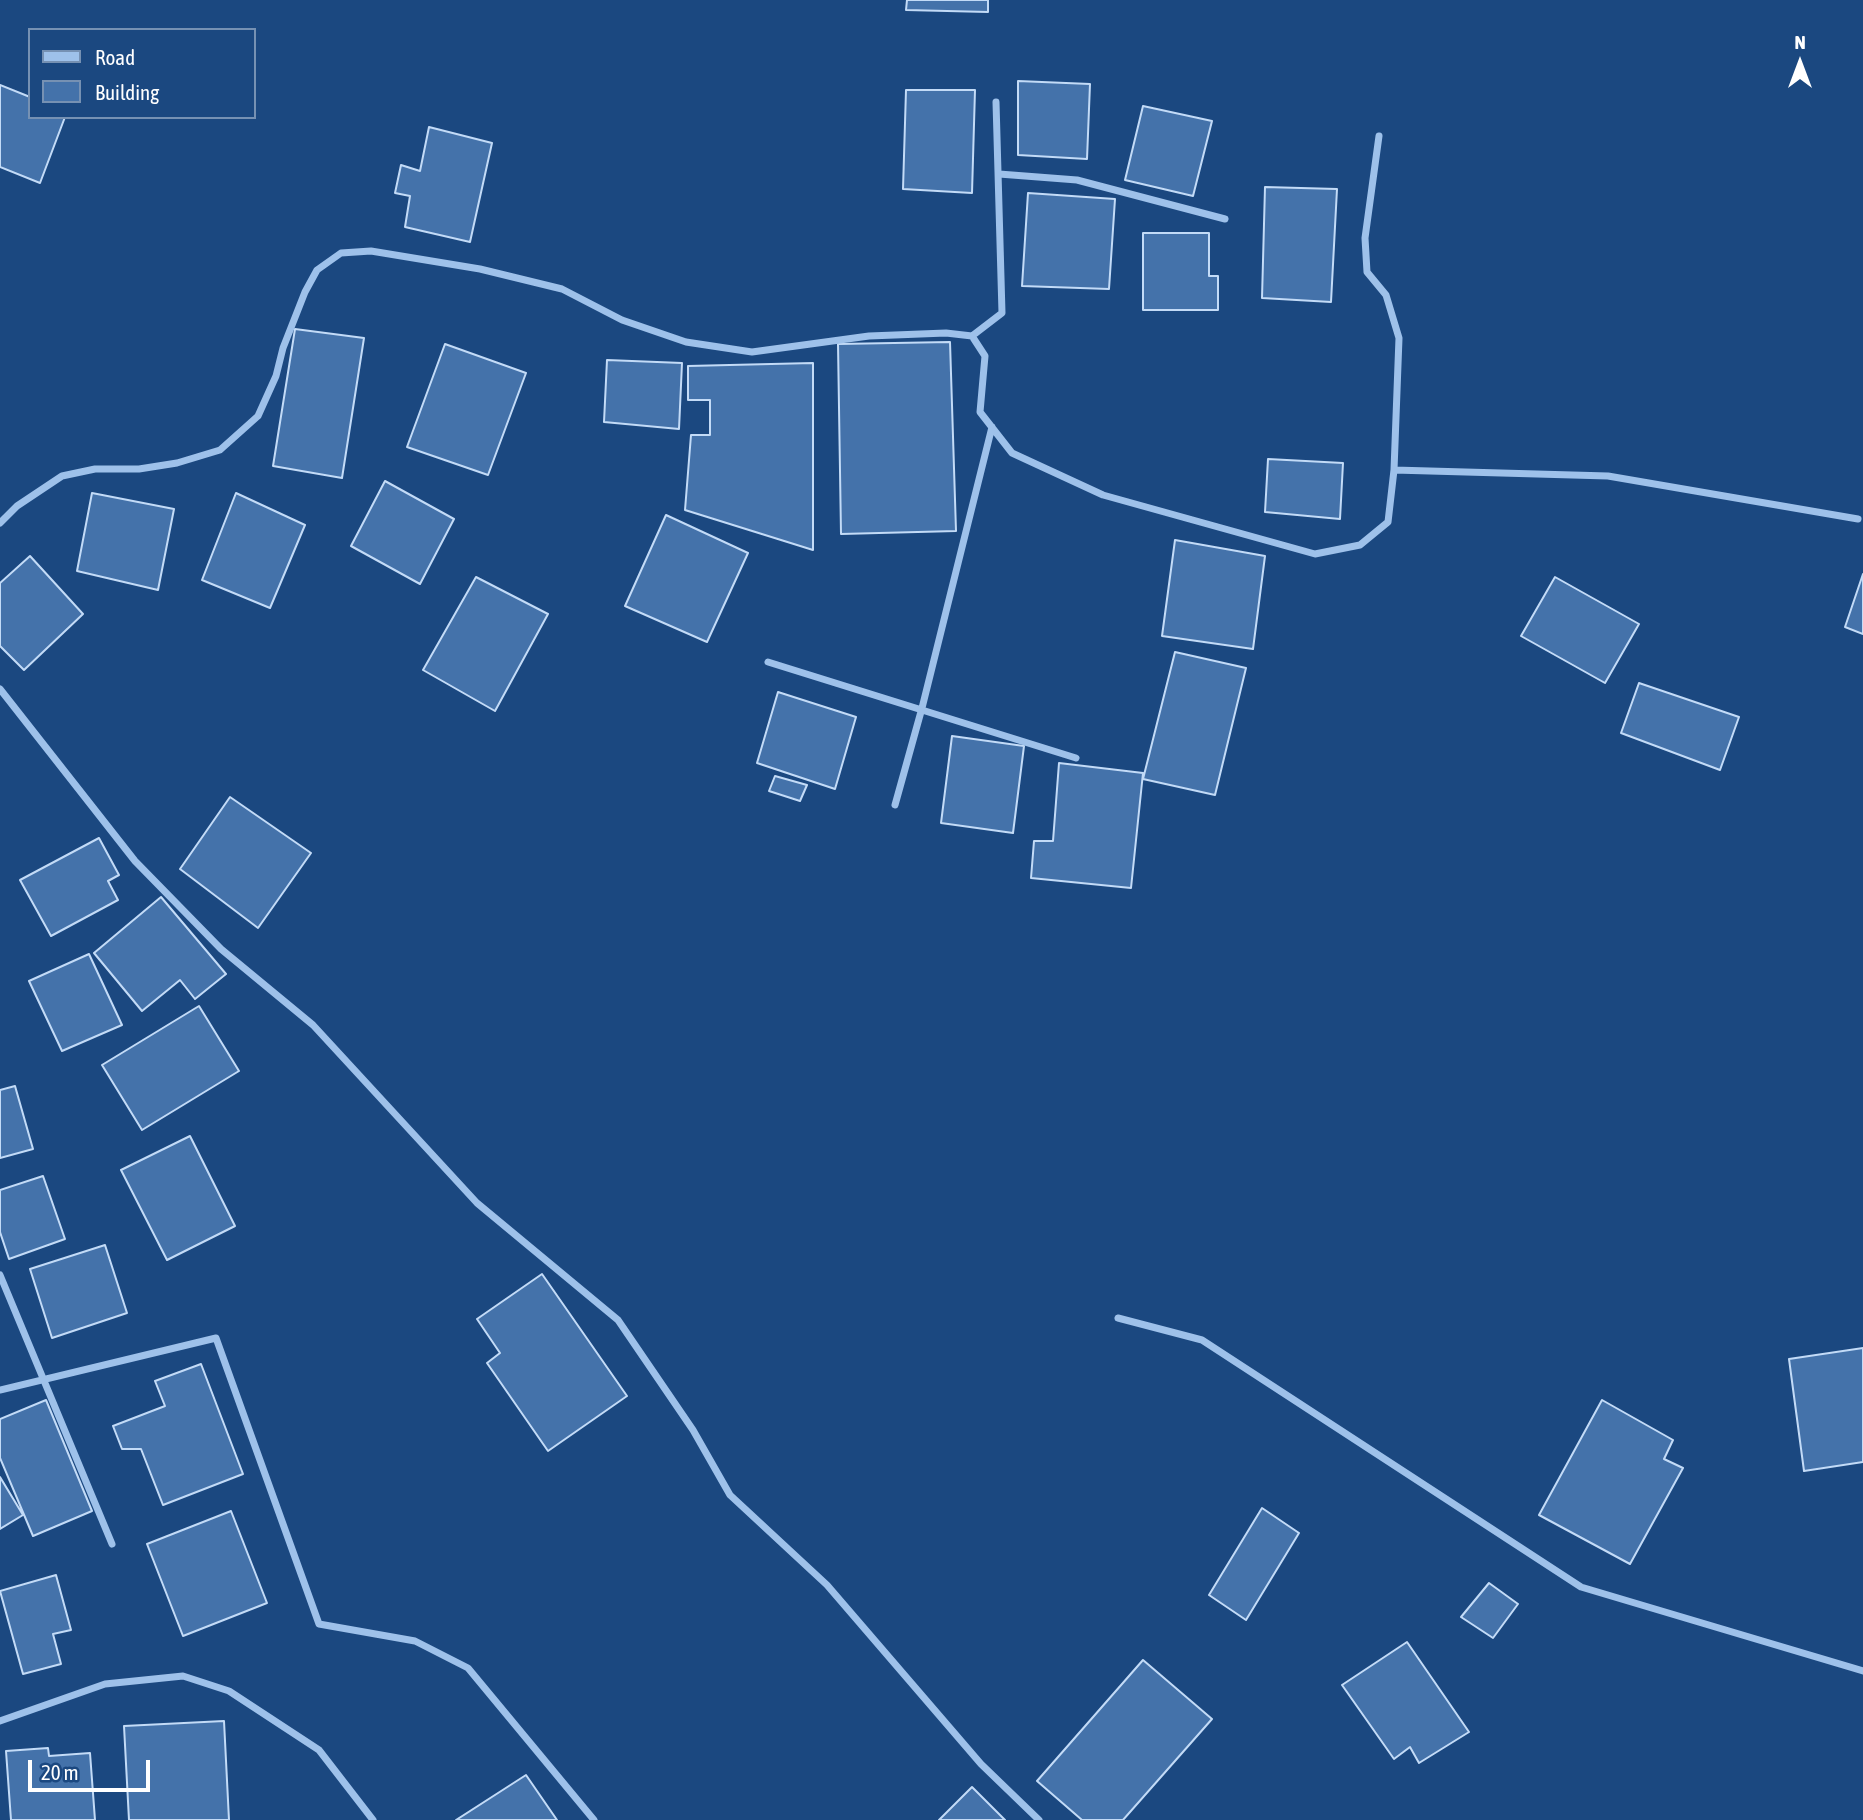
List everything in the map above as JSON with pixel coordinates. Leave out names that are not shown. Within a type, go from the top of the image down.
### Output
[{"type":"street","points":[[0,523],[18,506],[62,476],[95,469],[139,469],[177,463],[220,450],[258,416],[276,376],[282,348],[305,292],[317,270],[341,253],[371,251],[491,272],[562,289],[622,320],[687,342],[752,352],[869,336],[946,333],[972,336],[1002,313],[996,102]]},
{"type":"street","points":[[972,336],[985,356],[980,412],[1012,453],[1103,495],[1315,554],[1360,545],[1388,522],[1394,470],[1399,338],[1386,295],[1367,272],[1365,249],[1379,136]]},
{"type":"street","points":[[999,174],[1076,180],[1225,219]]},
{"type":"street","points":[[895,805],[992,427]]},
{"type":"street","points":[[1394,470],[1608,476],[1858,519]]},
{"type":"street","points":[[768,662],[1076,758]]},
{"type":"street","points":[[0,689],[135,861],[221,949],[313,1025],[477,1203],[618,1320],[694,1430],[730,1496],[827,1585],[981,1763],[1039,1820]]},
{"type":"street","points":[[0,1275],[112,1544]]},
{"type":"street","points":[[1118,1318],[1202,1340],[1581,1587],[1863,1671]]},
{"type":"street","points":[[0,1390],[216,1338],[319,1624],[415,1641],[468,1668],[594,1820]]},
{"type":"street","points":[[0,1721],[105,1684],[183,1676],[229,1691],[318,1750],[373,1820]]},
{"type":"building","points":[[907,0],[988,0],[988,12],[906,10]]},
{"type":"building","points":[[1018,81],[1090,84],[1087,159],[1018,155]]},
{"type":"building","points":[[0,85],[28,96],[28,119],[64,119],[40,183],[0,167]]},
{"type":"building","points":[[906,90],[975,90],[972,193],[903,189]]},
{"type":"building","points":[[1143,106],[1212,121],[1193,196],[1125,180]]},
{"type":"building","points":[[429,127],[492,143],[470,242],[405,227],[410,196],[395,193],[401,165],[420,171]]},
{"type":"building","points":[[1265,187],[1337,189],[1331,302],[1262,298]]},
{"type":"building","points":[[1028,193],[1115,199],[1109,289],[1022,286]]},
{"type":"building","points":[[1143,233],[1209,233],[1209,276],[1218,276],[1218,310],[1143,310]]},
{"type":"building","points":[[295,329],[364,338],[342,478],[273,466]]},
{"type":"building","points":[[950,342],[956,531],[841,534],[838,344]]},
{"type":"building","points":[[445,344],[526,373],[488,475],[407,447]]},
{"type":"building","points":[[607,360],[682,363],[679,429],[604,422]]},
{"type":"building","points":[[813,363],[813,550],[685,510],[691,435],[710,435],[710,400],[688,400],[688,366]]},
{"type":"building","points":[[1268,459],[1343,463],[1340,519],[1265,512]]},
{"type":"building","points":[[385,481],[454,519],[420,584],[351,546]]},
{"type":"building","points":[[92,493],[174,509],[158,590],[77,571]]},
{"type":"building","points":[[236,493],[305,525],[270,608],[202,580]]},
{"type":"building","points":[[666,515],[748,553],[707,642],[625,606]]},
{"type":"building","points":[[1175,540],[1265,556],[1253,649],[1162,636]]},
{"type":"building","points":[[30,556],[83,614],[24,670],[0,646],[0,583]]},
{"type":"building","points":[[1863,574],[1863,634],[1845,627]]},
{"type":"building","points":[[476,577],[548,614],[495,711],[423,670]]},
{"type":"building","points":[[1555,577],[1639,624],[1605,683],[1521,636]]},
{"type":"building","points":[[1175,652],[1246,668],[1215,795],[1143,779]]},
{"type":"building","points":[[1639,683],[1739,717],[1720,770],[1621,733]]},
{"type":"building","points":[[778,692],[856,717],[835,789],[757,763]]},
{"type":"building","points":[[952,736],[1024,746],[1013,833],[941,823]]},
{"type":"building","points":[[1059,763],[1143,773],[1131,888],[1031,878],[1034,841],[1053,841]]},
{"type":"building","points":[[775,776],[807,785],[800,801],[769,791]]},
{"type":"building","points":[[230,797],[311,853],[258,928],[180,869]]},
{"type":"building","points":[[99,838],[119,875],[108,881],[118,900],[51,936],[20,880]]},
{"type":"building","points":[[161,897],[226,974],[195,999],[180,980],[142,1011],[94,953]]},
{"type":"building","points":[[89,954],[122,1025],[62,1051],[29,981]]},
{"type":"building","points":[[199,1006],[239,1071],[142,1130],[102,1065]]},
{"type":"building","points":[[15,1086],[33,1149],[0,1158],[0,1090]]},
{"type":"building","points":[[190,1136],[235,1226],[167,1260],[121,1170]]},
{"type":"building","points":[[43,1176],[65,1239],[9,1259],[0,1232],[0,1190]]},
{"type":"building","points":[[105,1245],[127,1313],[52,1338],[30,1269]]},
{"type":"building","points":[[542,1274],[627,1396],[548,1451],[487,1363],[500,1353],[477,1319]]},
{"type":"building","points":[[1863,1348],[1863,1462],[1804,1471],[1789,1359]]},
{"type":"building","points":[[201,1364],[243,1474],[163,1505],[141,1449],[122,1449],[113,1426],[165,1406],[155,1381]]},
{"type":"building","points":[[46,1400],[92,1511],[33,1536],[0,1458],[0,1419]]},
{"type":"building","points":[[1602,1400],[1673,1440],[1664,1459],[1683,1468],[1630,1564],[1539,1515]]},
{"type":"building","points":[[0,1477],[23,1515],[0,1529]]},
{"type":"building","points":[[1262,1508],[1299,1533],[1246,1620],[1209,1595]]},
{"type":"building","points":[[231,1511],[267,1603],[183,1636],[147,1544]]},
{"type":"building","points":[[56,1575],[71,1630],[53,1634],[61,1664],[23,1674],[0,1591]]},
{"type":"building","points":[[1489,1583],[1518,1604],[1493,1638],[1461,1617]]},
{"type":"building","points":[[1407,1642],[1469,1732],[1419,1763],[1410,1747],[1394,1759],[1342,1685]]},
{"type":"building","points":[[1143,1660],[1212,1719],[1123,1820],[1082,1820],[1037,1781]]},
{"type":"building","points":[[224,1721],[229,1820],[129,1820],[124,1726]]},
{"type":"building","points":[[48,1748],[49,1756],[90,1753],[95,1820],[11,1820],[6,1751]]},
{"type":"building","points":[[526,1775],[557,1820],[456,1820]]},
{"type":"building","points":[[972,1787],[1005,1820],[939,1820]]}]
